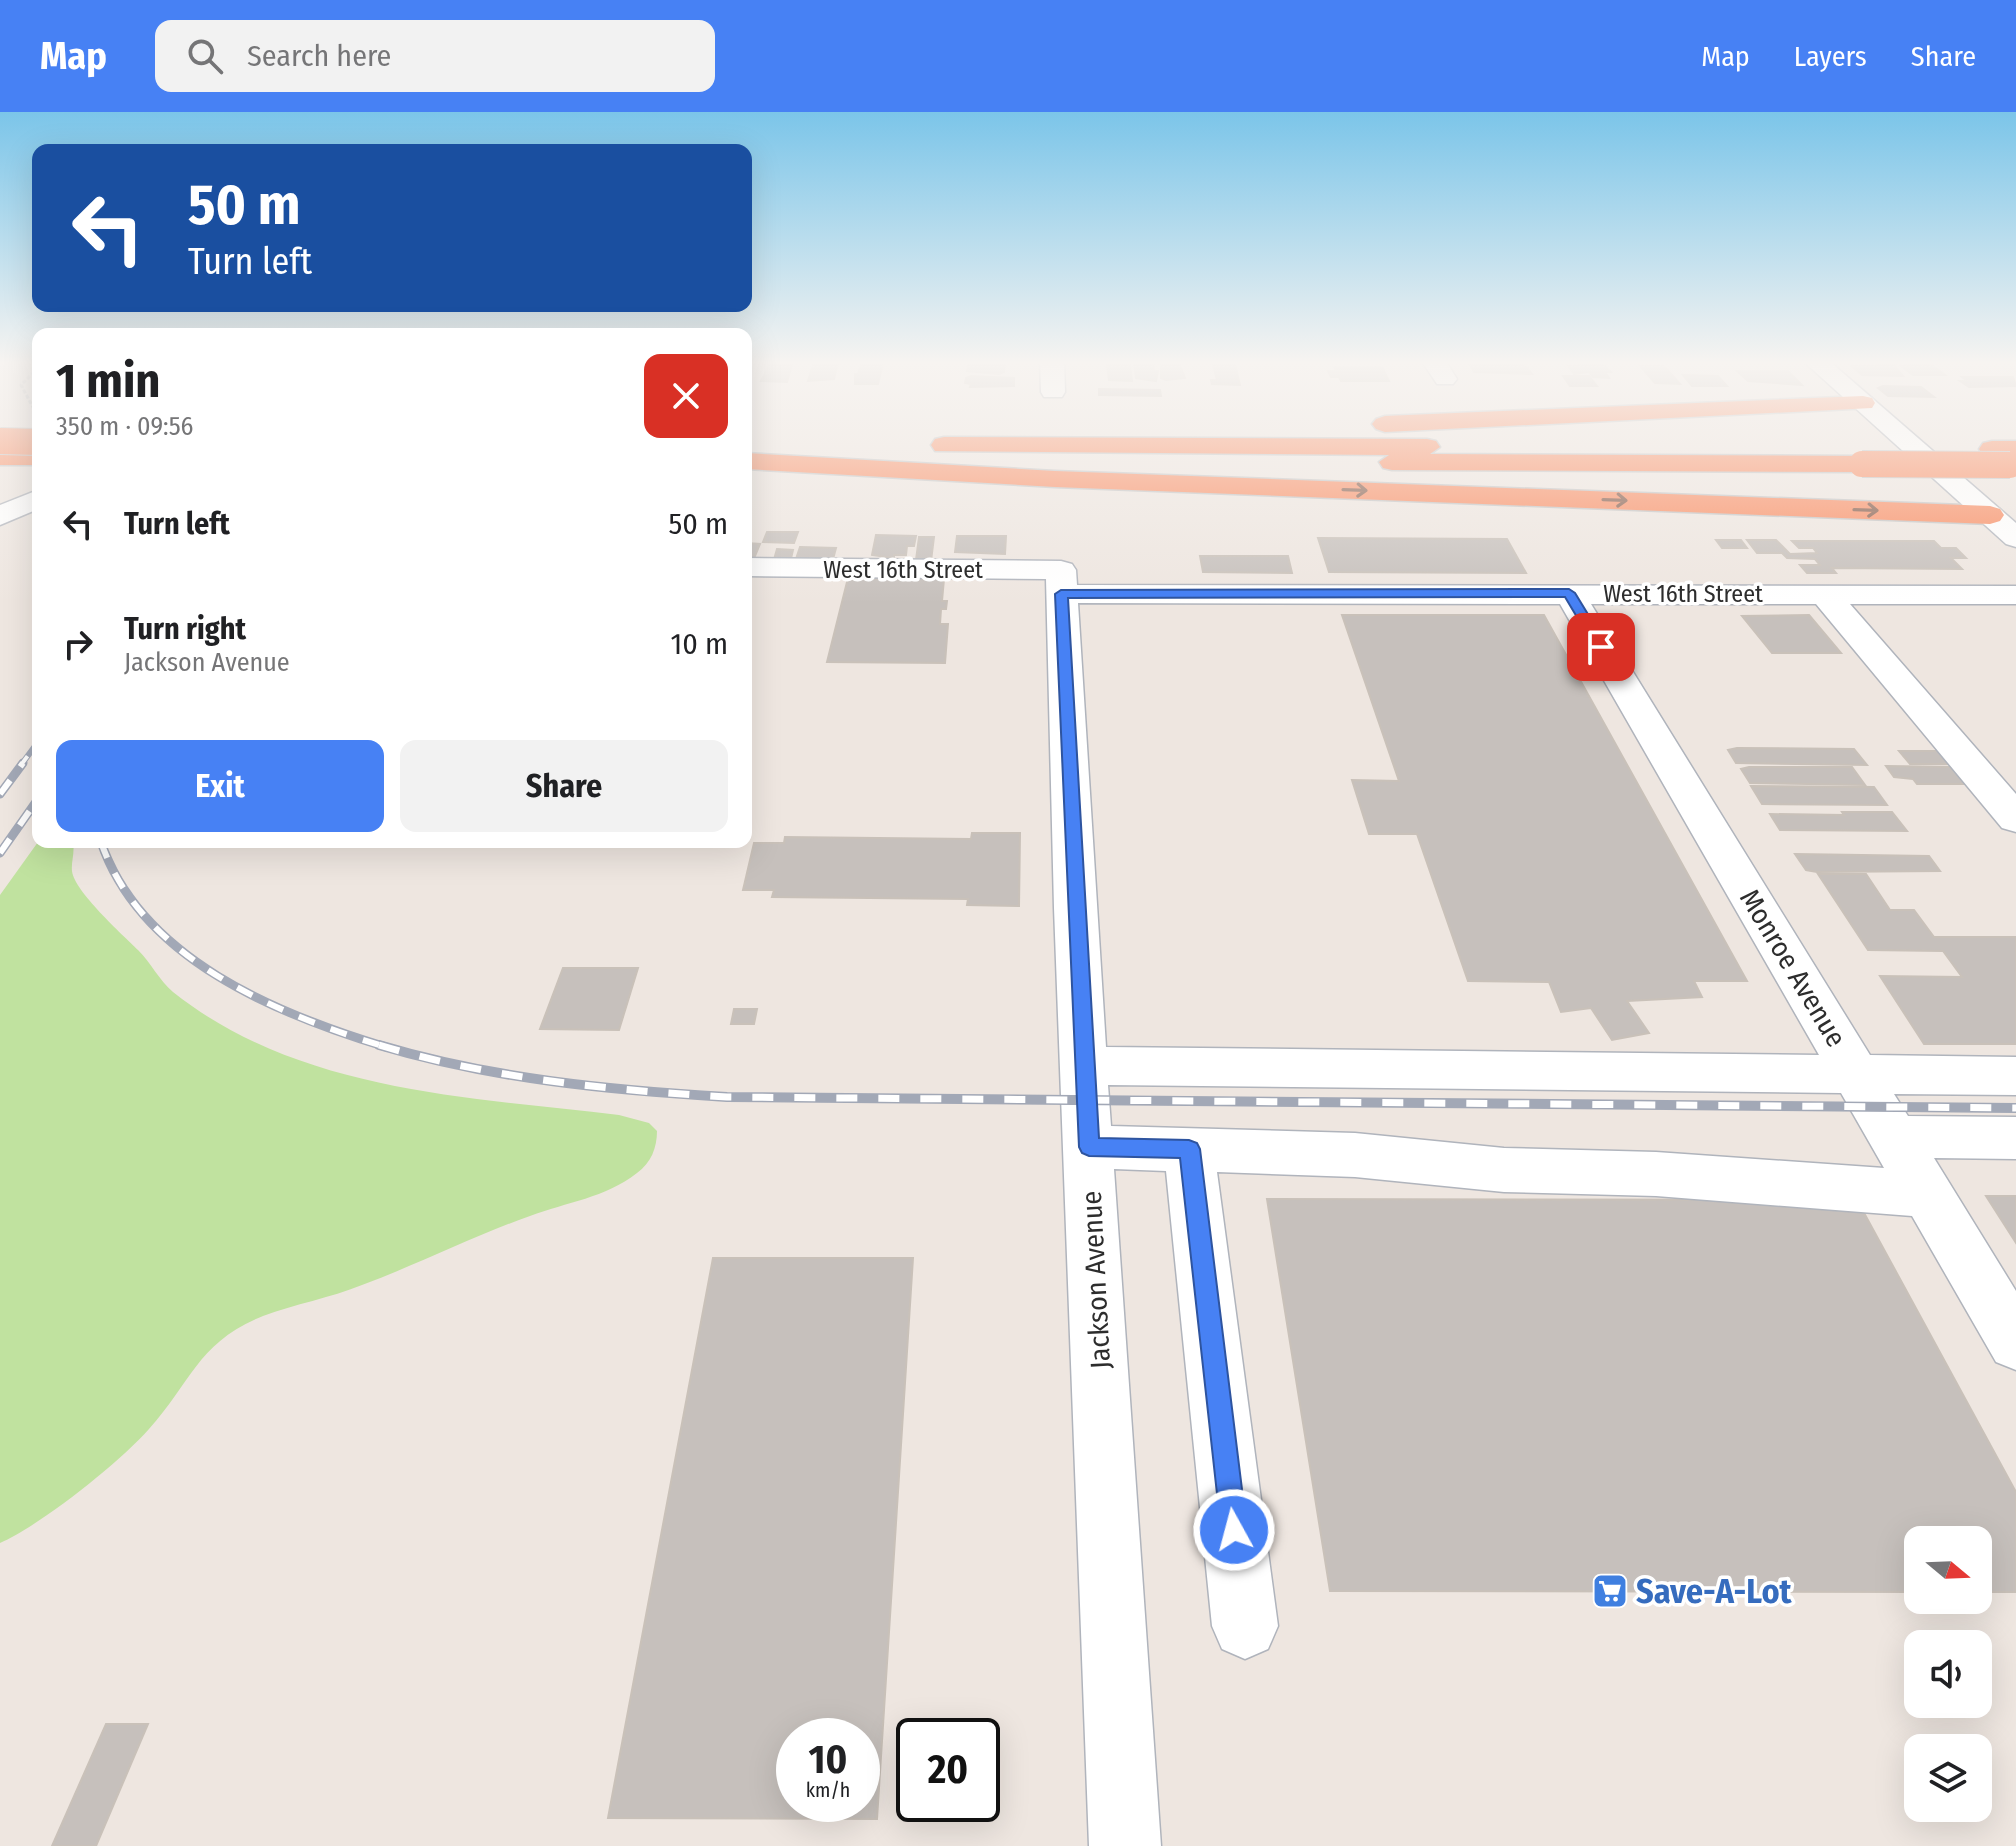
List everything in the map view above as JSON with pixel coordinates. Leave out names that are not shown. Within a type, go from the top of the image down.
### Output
[{"type":"highway","points":[[0,441],[32,442]]},
{"type":"highway","points":[[1007,446],[1073,441]]},
{"type":"highway","points":[[752,445],[2008,457]]},
{"type":"highway","points":[[752,460],[1854,456]]},
{"type":"highway","points":[[0,457],[32,457]]},
{"type":"highway","points":[[752,460],[1055,479],[1990,515]]},
{"type":"street","points":[[1906,441],[2016,538]]},
{"type":"street","points":[[0,516],[32,501]]},
{"type":"street","name":"West 16th Street","points":[[752,567],[1061,582],[1569,593],[2016,595]]},
{"type":"street","name":"Jackson Avenue","points":[[1061,582],[1125,1846]]},
{"type":"street","name":"Monroe Avenue","points":[[1569,593],[2016,1343]]},
{"type":"street","points":[[1824,594],[2016,819]]},
{"type":"street","points":[[1084,1066],[2016,1076]]},
{"type":"street","points":[[1895,1137],[2016,1138]]},
{"type":"street","points":[[1089,1147],[1355,1155],[1504,1170],[1656,1174],[1928,1194]]},
{"type":"street","points":[[1189,1149],[1245,1626]]},
{"type":"green space","points":[[34,848],[74,848],[72,871],[81,890],[143,955],[173,992],[222,1025],[274,1051],[329,1070],[386,1084],[444,1095],[619,1115],[649,1123],[657,1131],[652,1155],[637,1173],[612,1188],[509,1224],[350,1290],[275,1312],[241,1326],[198,1364],[164,1411],[119,1459],[57,1508],[0,1543],[0,895]]},
{"type":"building","points":[[767,532],[798,532],[794,543],[763,542]]},
{"type":"building","points":[[876,535],[916,536],[914,546],[907,546],[906,555],[894,555],[894,558],[872,555]]},
{"type":"building","points":[[957,536],[1006,536],[1005,554],[955,552]]},
{"type":"building","points":[[919,537],[934,537],[931,561],[916,560]]},
{"type":"building","points":[[1318,538],[1507,539],[1526,573],[1329,572]]},
{"type":"building","points":[[1716,540],[1741,540],[1747,548],[1722,548]]},
{"type":"building","points":[[1747,540],[1776,540],[1790,554],[1817,553],[1813,548],[1799,548],[1792,541],[1934,541],[1941,548],[1956,548],[1966,558],[1951,558],[1962,569],[1832,568],[1836,573],[1807,573],[1800,565],[1820,565],[1815,559],[1787,558],[1782,553],[1757,553]]},
{"type":"building","points":[[752,543],[760,544],[753,561]]},
{"type":"building","points":[[800,547],[836,548],[832,563],[795,562]]},
{"type":"building","points":[[777,549],[793,550],[790,563],[773,563]]},
{"type":"building","points":[[1200,556],[1288,556],[1292,573],[1203,572]]},
{"type":"building","points":[[848,578],[944,579],[942,601],[947,601],[946,609],[941,609],[940,624],[948,624],[945,663],[827,662]]},
{"type":"building","points":[[1342,615],[1544,615],[1747,981],[1694,981],[1702,997],[1627,1001],[1649,1033],[1612,1040],[1591,1008],[1561,1012],[1549,982],[1468,981],[1417,834],[1369,834],[1352,780],[1399,781]]},
{"type":"building","points":[[1809,615],[1841,653],[1772,653],[1742,616]]},
{"type":"building","points":[[1854,749],[1867,765],[1736,763],[1728,750]]},
{"type":"building","points":[[1899,751],[1940,751],[1950,764],[1910,764]]},
{"type":"building","points":[[1886,766],[1959,767],[1966,784],[1917,784],[1913,779],[1894,777]]},
{"type":"building","points":[[1852,767],[1865,785],[1750,783],[1741,769]]},
{"type":"building","points":[[1751,786],[1874,787],[1887,805],[1762,804]]},
{"type":"building","points":[[1842,812],[1892,812],[1907,831],[1780,830],[1770,814],[1844,815]]},
{"type":"building","points":[[972,833],[1020,833],[1019,906],[967,905],[968,899],[772,897],[774,890],[743,890],[754,843],[784,843],[785,837],[971,839]]},
{"type":"building","points":[[1795,854],[1929,856],[1940,871],[1817,872],[1806,870]]},
{"type":"building","points":[[1818,874],[1866,874],[1890,910],[1914,910],[1934,937],[2016,937],[2016,1044],[1924,1044],[1880,976],[1962,977],[1943,951],[1868,950]]},
{"type":"building","points":[[563,968],[638,968],[619,1030],[540,1029]]},
{"type":"building","points":[[734,1009],[757,1009],[754,1024],[731,1024]]},
{"type":"building","points":[[1986,1196],[2016,1196],[2016,1243]]},
{"type":"building","points":[[1267,1199],[1857,1200],[2016,1492],[2016,1592],[1992,1592],[1992,1526],[1904,1526],[1904,1592],[1330,1591]]},
{"type":"building","points":[[713,1258],[913,1258],[880,1772],[880,1718],[776,1718],[776,1819],[608,1818]]},
{"type":"building","points":[[106,1724],[148,1724],[96,1846],[52,1846]]},
{"type":"railway","points":[[21,765],[32,750]]},
{"type":"railway","points":[[0,794],[23,763]]},
{"type":"railway","points":[[0,853],[32,808]]},
{"type":"railway","points":[[104,848],[120,883],[147,919],[180,950],[258,998],[301,1018],[384,1047]]},
{"type":"railway","points":[[379,1045],[384,1047]]},
{"type":"railway","points":[[384,1047],[508,1075],[639,1091],[727,1097],[2016,1108]]},
{"type":"place","name":"Save-A-Lot","points":[[1610,1591]]},
{"type":"route","points":[[1234,1530],[1189,1149],[1089,1147],[1061,594],[1569,593],[1601,647]]}]
